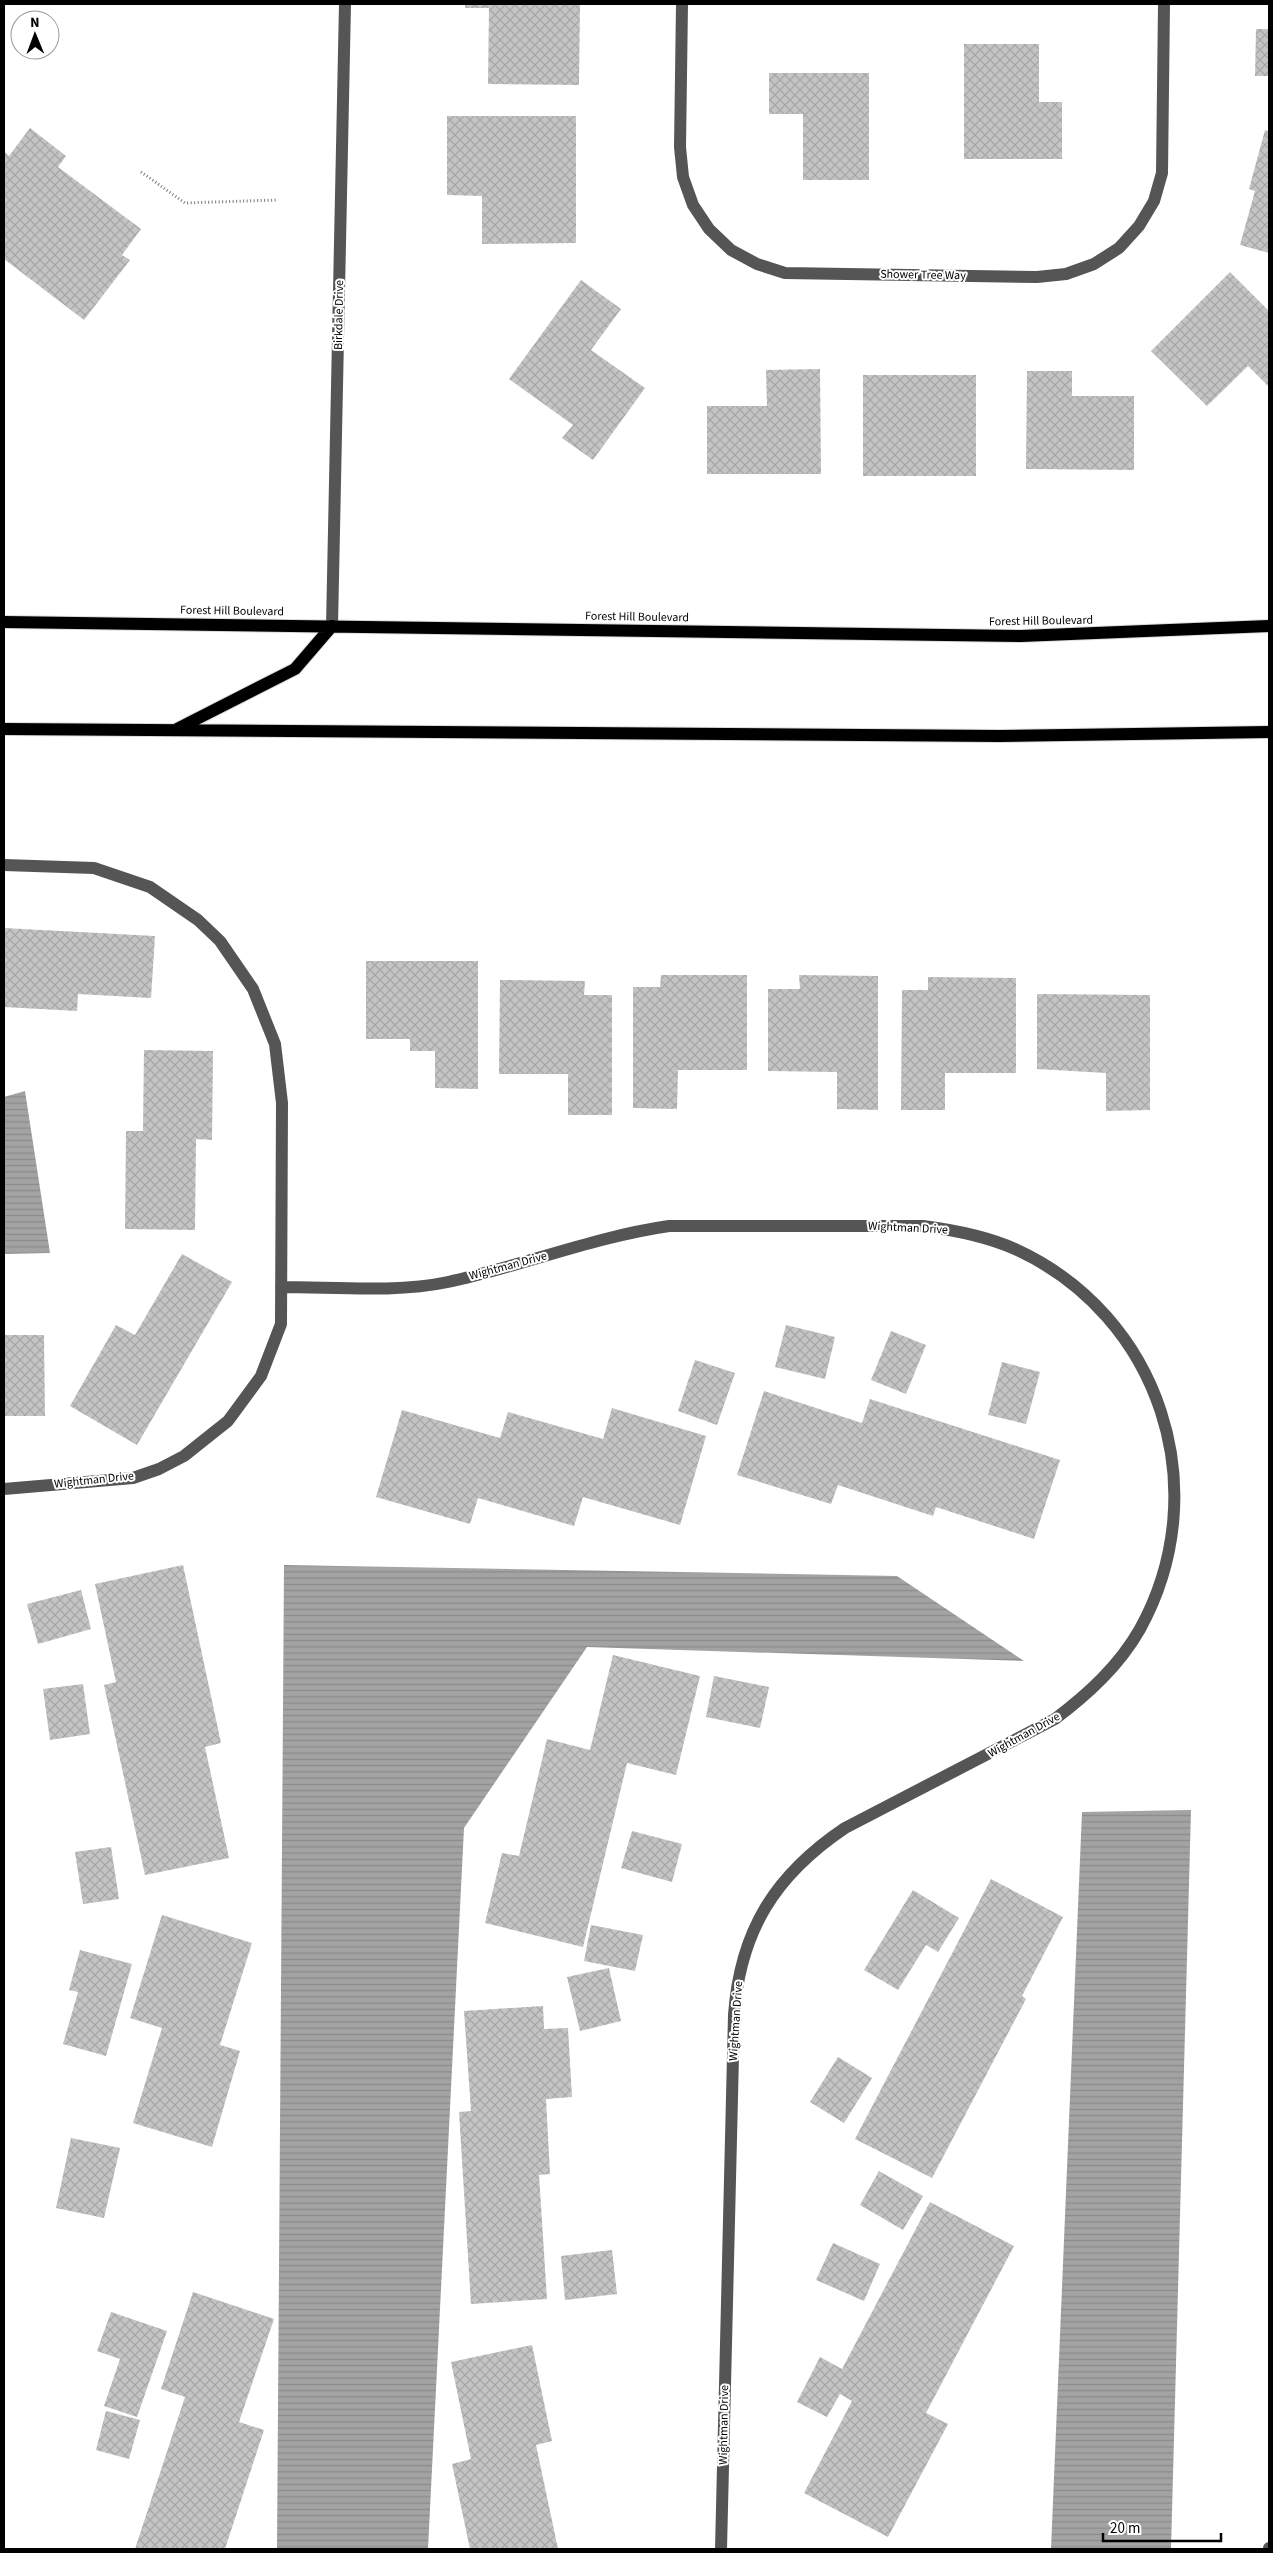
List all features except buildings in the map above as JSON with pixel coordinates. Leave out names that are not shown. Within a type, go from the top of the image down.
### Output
[{"type":"main road","name":"Forest Hill Boulevard","points":[[4,622],[1021,636],[1269,626]]},
{"type":"main road","points":[[173,731],[295,669],[332,626]]},
{"type":"main road","points":[[4,729],[990,736],[1269,732]]},
{"type":"street","name":"Birkdale Drive","points":[[332,626],[345,4]]},
{"type":"street","name":"Shower Tree Way","points":[[682,4],[680,147],[683,177],[694,205],[709,229],[731,250],[756,264],[785,273],[1037,277],[1066,274],[1094,264],[1111,254],[1139,226],[1154,201],[1162,173],[1164,4]]},
{"type":"street","name":"Wightman Drive","points":[[4,865],[94,868],[150,888],[198,920],[220,941],[238,964],[266,1016],[275,1044],[280,1073],[282,1103],[282,1324],[261,1376],[228,1421],[207,1440],[184,1456],[132,1478],[4,1489]]},
{"type":"street","name":"Wightman Drive","points":[[281,1286],[407,1287],[447,1282],[636,1231],[668,1226],[923,1226],[954,1230],[1014,1248],[1067,1279],[1112,1322],[1131,1347],[1159,1402],[1173,1462],[1174,1524],[1164,1573],[1153,1602],[1139,1630],[1122,1656],[1102,1680],[1055,1719],[845,1828],[822,1843],[781,1882],[752,1930],[736,1984],[734,2015],[721,2549]]},
{"type":"path","points":[[141,172],[185,203],[276,200]]},
{"type":"shaded area","points":[[25,1091],[50,1253],[4,1254],[4,1097]]},
{"type":"shaded area","points":[[284,1565],[897,1576],[1024,1661],[587,1647],[464,1828],[428,2549],[277,2549]]},
{"type":"shaded area","points":[[1191,1810],[1171,2549],[1051,2549],[1082,1812]]}]
